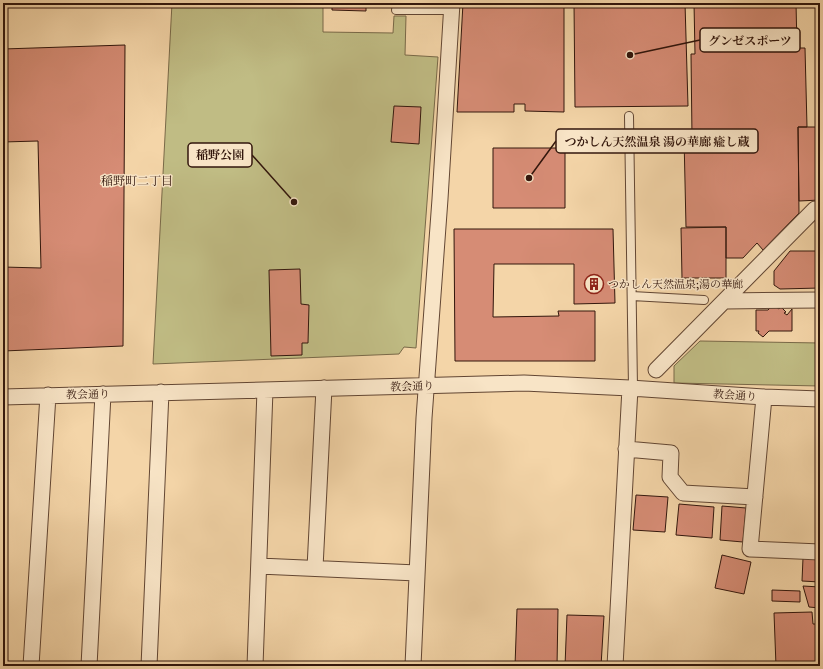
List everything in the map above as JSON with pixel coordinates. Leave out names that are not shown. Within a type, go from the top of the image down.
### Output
[{"type":"street","points":[[413,666],[424,418],[451,6]]},
{"type":"street","points":[[656,370],[815,209]]},
{"type":"street","points":[[725,301],[820,300]]},
{"type":"street","name":"教会通り","points":[[3,396],[427,385],[524,384],[632,388],[764,397],[820,399]]},
{"type":"street","points":[[316,568],[324,388]]},
{"type":"street","points":[[615,666],[626,449],[632,388]]},
{"type":"street","points":[[255,666],[265,390]]},
{"type":"street","points":[[149,666],[161,392]]},
{"type":"street","points":[[89,666],[103,394]]},
{"type":"street","points":[[31,666],[48,395]]},
{"type":"street","points":[[764,397],[750,549],[820,552]]},
{"type":"street","points":[[626,449],[672,453],[670,477],[683,493],[755,497]]},
{"type":"street","points":[[259,566],[417,573]]},
{"type":"lane","points":[[396,10],[451,6]]},
{"type":"lane","points":[[629,116],[632,388]]},
{"type":"lane","points":[[632,296],[704,300]]},
{"type":"shaded area","points":[[172,3],[323,3],[323,32],[393,33],[394,16],[406,16],[405,55],[438,57],[416,348],[404,347],[399,354],[153,364]]},
{"type":"shaded area","points":[[700,341],[820,343],[820,386],[674,383],[674,366]]},
{"type":"building","points":[[332,3],[366,3],[366,11],[332,10]]},
{"type":"building","points":[[463,3],[564,3],[564,112],[525,111],[525,104],[514,104],[514,112],[457,112]]},
{"type":"building","points":[[574,3],[685,3],[688,106],[575,107]]},
{"type":"building","points":[[694,3],[796,3],[797,48],[805,48],[807,127],[798,127],[799,213],[763,250],[757,243],[743,258],[726,258],[726,227],[686,227],[684,137],[692,137],[691,54],[695,54]]},
{"type":"building","points":[[817,3],[820,3],[820,29],[818,29]]},
{"type":"building","points":[[125,45],[123,346],[3,351],[3,267],[41,268],[38,141],[3,142],[3,49]]},
{"type":"building","points":[[394,106],[421,107],[419,144],[391,142]]},
{"type":"building","points":[[798,127],[820,127],[820,200],[799,201]]},
{"type":"building","points":[[493,148],[565,148],[565,208],[493,208]]},
{"type":"building","points":[[726,227],[726,278],[682,278],[681,228]]},
{"type":"building","name":"つかしん天然温泉;湯の華廊","points":[[454,229],[613,229],[615,303],[574,304],[574,264],[494,264],[493,317],[559,316],[558,311],[595,311],[595,361],[455,361]]},
{"type":"building","points":[[790,251],[820,251],[820,288],[780,289],[774,285],[774,271]]},
{"type":"building","points":[[300,269],[301,304],[309,305],[308,343],[302,343],[302,355],[271,356],[269,270]]},
{"type":"building","points":[[771,307],[776,307],[779,309],[781,307],[787,315],[792,309],[792,331],[769,331],[763,337],[758,333],[759,331],[756,331],[756,310],[768,310]]},
{"type":"building","points":[[636,495],[668,497],[665,532],[633,530]]},
{"type":"building","points":[[679,504],[714,507],[712,538],[676,535]]},
{"type":"building","points":[[722,506],[746,508],[743,542],[720,540]]},
{"type":"building","points":[[722,555],[751,562],[744,594],[715,588]]},
{"type":"building","points":[[803,558],[820,559],[820,582],[802,581]]},
{"type":"building","points":[[803,586],[820,587],[820,608],[809,607]]},
{"type":"building","points":[[772,590],[800,591],[800,602],[772,601]]},
{"type":"building","points":[[517,609],[558,609],[557,666],[515,666]]},
{"type":"building","points":[[812,612],[813,624],[820,624],[820,666],[776,666],[774,613]]},
{"type":"building","points":[[567,615],[604,616],[601,666],[565,666]]},
{"type":"place","name":"グンゼスポーツ","points":[[630,55]]},
{"type":"place","name":"つかしん天然温泉 湯の華廊 瘉し蔵","points":[[529,178]]},
{"type":"place","name":"稲野公園","points":[[294,202]]},
{"type":"place","name":"つかしん天然温泉;湯の華廊","points":[[594,284]]},
{"type":"district","name":"稲野町二丁目","points":[[137,181]]}]
